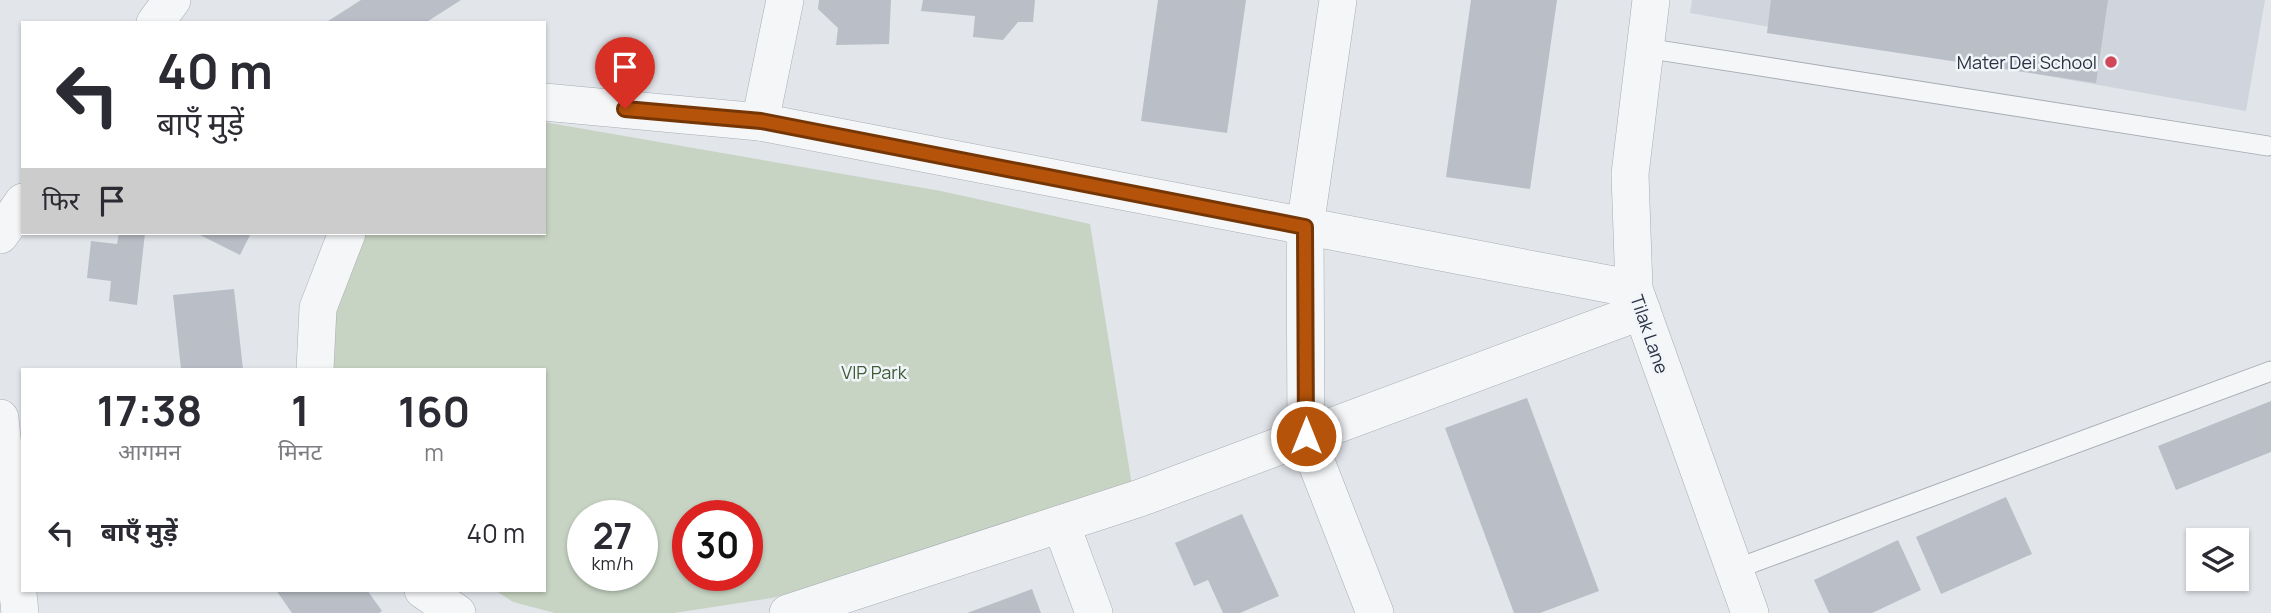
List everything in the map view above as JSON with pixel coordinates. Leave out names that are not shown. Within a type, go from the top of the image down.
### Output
[{"type":"street","points":[[156,21],[172,0]]},
{"type":"street","points":[[761,121],[785,0]]},
{"type":"street","points":[[1338,0],[1305,227],[1306,436],[1375,613]]},
{"type":"street","name":"Tilak Lane","points":[[1651,0],[1630,174],[1638,300],[1750,613]]},
{"type":"street","points":[[546,102],[761,121],[1305,227],[1638,300]]},
{"type":"street","points":[[0,235],[21,205]]},
{"type":"street","points":[[315,368],[318,308],[346,235]]},
{"type":"street","points":[[803,611],[1140,498],[1306,436],[1638,300]]},
{"type":"street","points":[[0,418],[20,613]]},
{"type":"street","points":[[1061,524],[1094,613]]},
{"type":"street","points":[[426,592],[457,613]]},
{"type":"lane","points":[[1645,48],[2270,141]]},
{"type":"lane","points":[[1733,570],[2271,371]]},
{"type":"shaded area","name":"Mater Dei School","points":[[1692,0],[2265,0],[2246,111],[1690,13]]},
{"type":"green space","name":"VIP Park","points":[[546,122],[941,191],[1090,224],[1133,492],[1020,530],[772,598],[674,613],[555,613],[513,602],[498,592],[546,592],[546,368],[332,368],[342,267],[355,235],[546,235]]},
{"type":"building","points":[[361,0],[461,0],[428,21],[328,21]]},
{"type":"building","points":[[819,0],[891,0],[889,44],[836,45],[838,28],[818,9]]},
{"type":"building","points":[[923,0],[1035,0],[1033,22],[1018,22],[1003,40],[973,37],[975,16],[921,11]]},
{"type":"building","points":[[1158,0],[1246,0],[1227,133],[1141,121]]},
{"type":"building","points":[[1471,0],[1557,0],[1530,189],[1446,177]]},
{"type":"building","points":[[1771,0],[2108,0],[2096,83],[1767,33]]},
{"type":"building","points":[[119,235],[145,235],[137,305],[109,301],[111,281],[87,278],[91,241],[117,244]]},
{"type":"building","points":[[200,235],[250,235],[240,255]]},
{"type":"building","points":[[234,289],[243,368],[181,368],[173,295]]},
{"type":"building","points":[[1527,398],[1599,591],[1540,613],[1514,613],[1445,428]]},
{"type":"building","points":[[2271,401],[2271,452],[2176,490],[2158,446]]},
{"type":"building","points":[[2006,497],[2032,554],[1941,594],[1916,537]]},
{"type":"building","points":[[1242,514],[1279,596],[1240,613],[1223,613],[1208,580],[1194,586],[1175,543]]},
{"type":"building","points":[[1898,540],[1921,590],[1872,613],[1829,613],[1814,580]]},
{"type":"building","points":[[1032,589],[1041,613],[967,613]]},
{"type":"building","points":[[277,592],[368,592],[382,611],[379,613],[292,613]]},
{"type":"place","name":"Mater Dei School","points":[[2111,62]]},
{"type":"route","points":[[625,109],[761,121],[1305,227],[1306,436]]}]
